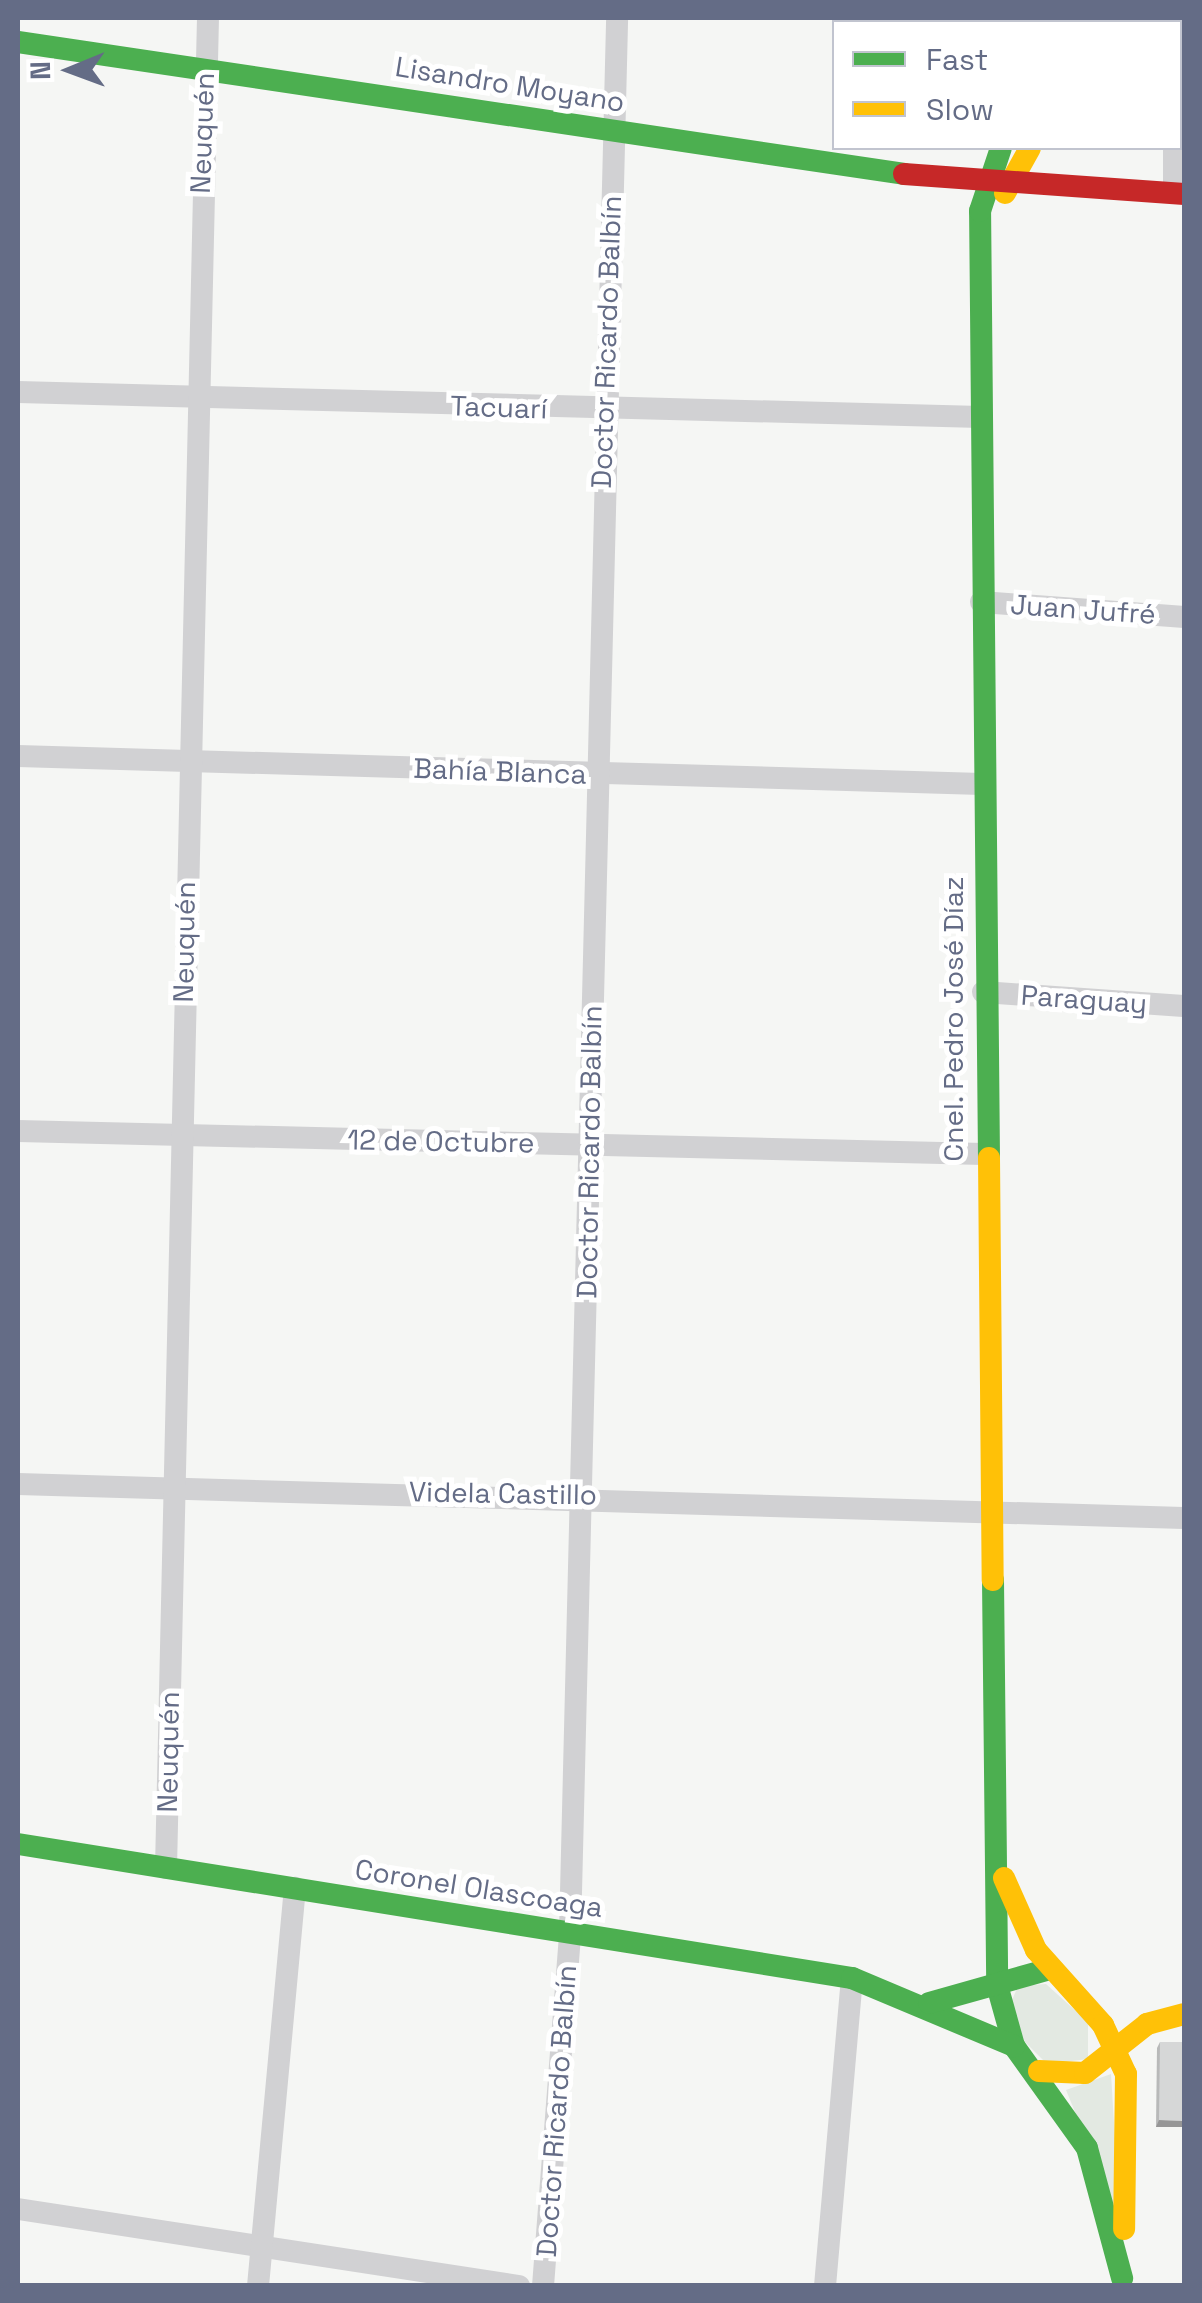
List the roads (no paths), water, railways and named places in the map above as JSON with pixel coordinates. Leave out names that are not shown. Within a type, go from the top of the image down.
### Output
[{"type":"main road","name":"Lisandro Moyano","points":[[18,42],[996,183],[1179,193]]},
{"type":"main road","points":[[980,238],[1001,150]]},
{"type":"main road","points":[[996,183],[1028,150]]},
{"type":"main road","name":"Cnel. Pedro José Díaz","points":[[996,183],[980,238],[980,417],[988,1510],[996,1852],[1005,1980],[1003,2016],[1014,2046],[1039,2071],[1087,2148],[1122,2282]]},
{"type":"main road","name":"Coronel Olascoaga","points":[[18,1844],[852,1978],[929,2003],[1014,2046]]},
{"type":"main road","name":"Cnel. Pedro José Díaz","points":[[996,1852],[1021,1924],[1050,1969],[1103,2025],[1129,2104],[1122,2282]]},
{"type":"main road","points":[[929,2003],[1050,1969]]},
{"type":"main road","points":[[1039,2071],[1079,2074],[1147,2024],[1184,2014]]},
{"type":"street","name":"Neuquén","points":[[166,1868],[195,398],[208,18]]},
{"type":"street","name":"Doctor Ricardo Balbín","points":[[542,2286],[570,1932],[603,410],[617,18]]},
{"type":"street","points":[[1174,150],[1179,193]]},
{"type":"street","name":"Tacuarí","points":[[18,392],[980,417]]},
{"type":"street","name":"Juan Jufré","points":[[982,602],[1184,617]]},
{"type":"street","name":"Bahía Blanca","points":[[18,756],[982,784]]},
{"type":"street","name":"Paraguay","points":[[983,992],[1184,1006]]},
{"type":"street","name":"12 de Octubre","points":[[18,1131],[984,1154]]},
{"type":"street","name":"Videla Castillo","points":[[18,1484],[582,1494],[1184,1518]]},
{"type":"street","points":[[258,2286],[294,1888]]},
{"type":"street","points":[[824,2286],[852,1978]]},
{"type":"street","points":[[18,2209],[519,2286]]}]
